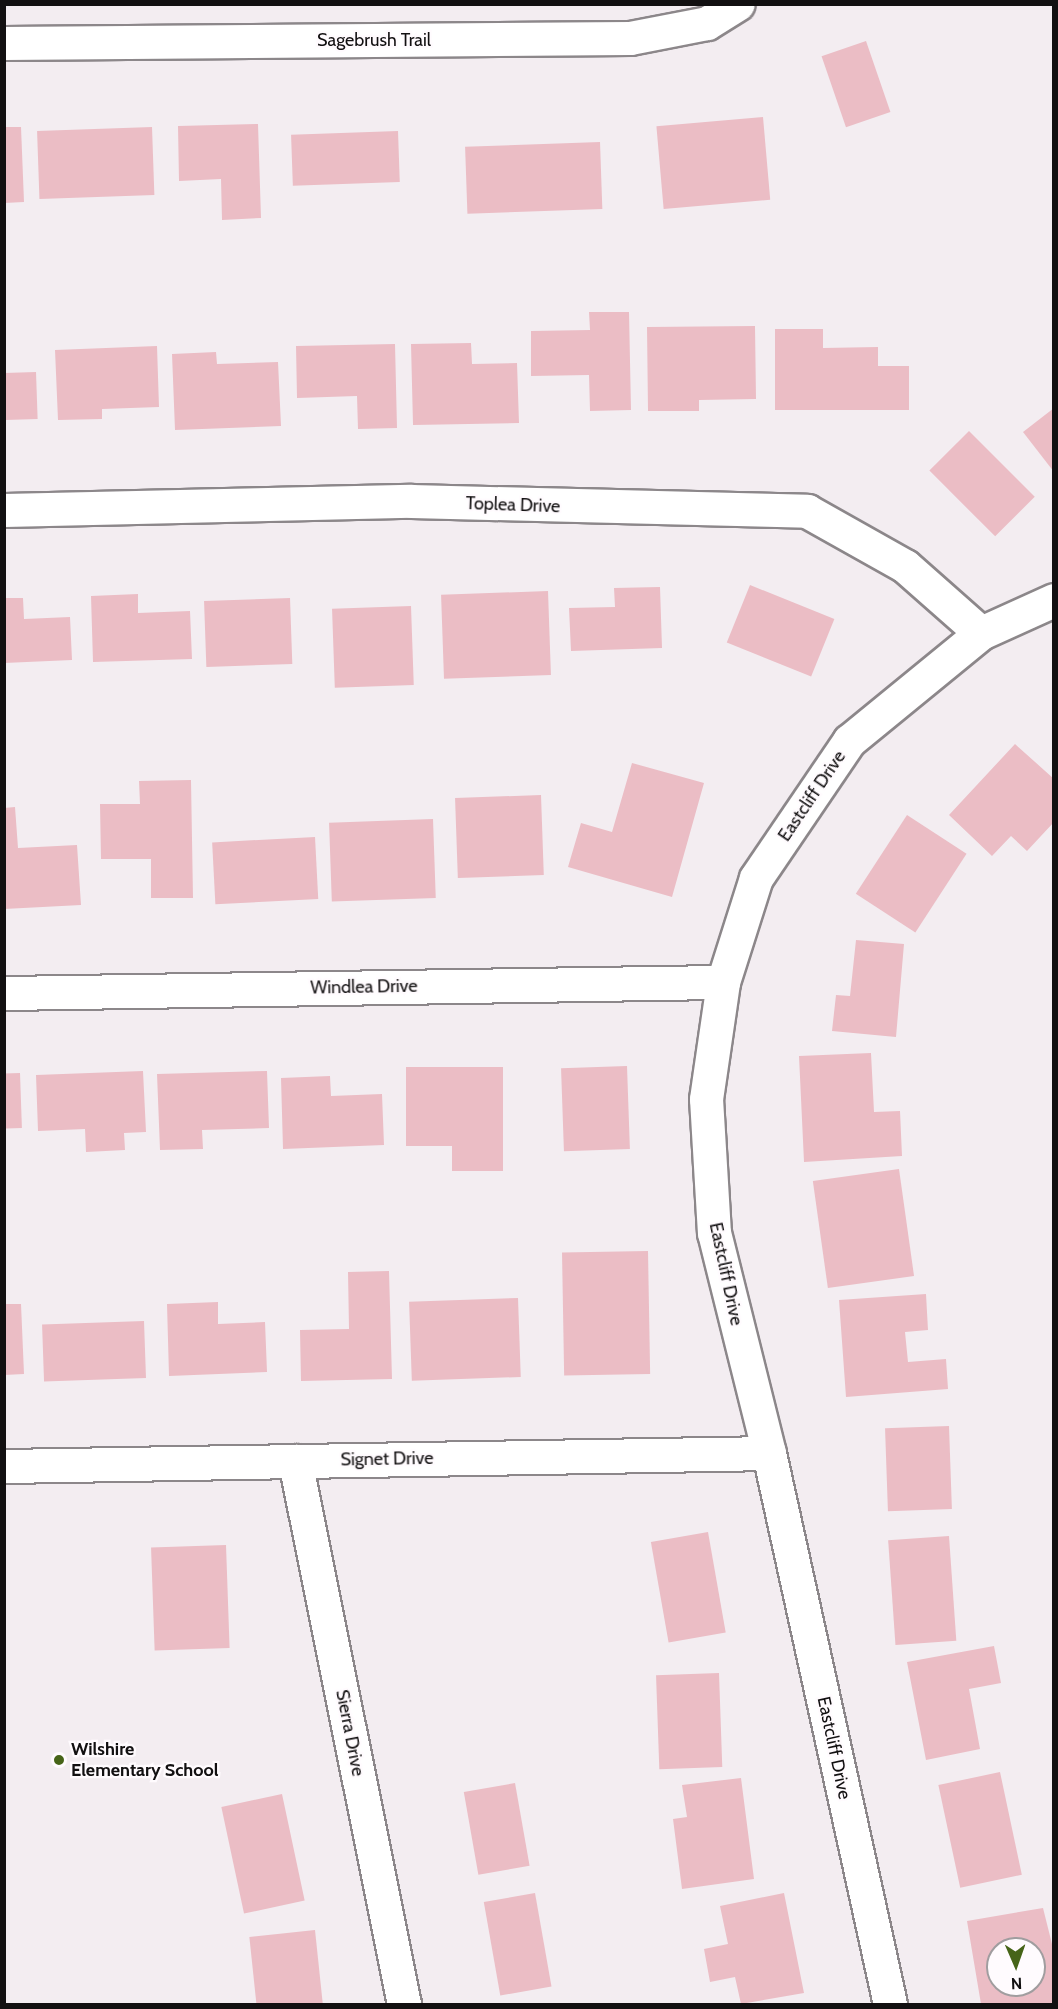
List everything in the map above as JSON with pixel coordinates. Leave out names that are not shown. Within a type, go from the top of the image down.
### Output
[{"type":"street","name":"Sagebrush Trail","points":[[4,43],[630,38],[707,23],[737,4]]},
{"type":"street","name":"Toplea Drive","points":[[4,510],[411,501],[807,510],[905,566],[981,633]]},
{"type":"street","name":"Eastcliff Drive","points":[[890,2004],[769,1453],[714,1233],[705,1099],[723,982],[756,878],[849,741],[981,633],[1053,600]]},
{"type":"street","name":"Windlea Drive","points":[[4,993],[723,982]]},
{"type":"street","name":"Signet Drive","points":[[4,1466],[769,1453]]},
{"type":"street","name":"Sierra Drive","points":[[295,1461],[404,2004]]},
{"type":"building","points":[[866,41],[890,112],[846,127],[822,56]]},
{"type":"building","points":[[763,117],[770,200],[664,209],[656,126]]},
{"type":"building","points":[[258,124],[261,218],[222,220],[221,179],[179,181],[178,126]]},
{"type":"building","points":[[4,127],[21,127],[24,202],[4,203]]},
{"type":"building","points":[[152,127],[154,195],[39,199],[37,131]]},
{"type":"building","points":[[398,131],[400,182],[293,186],[291,135]]},
{"type":"building","points":[[600,142],[602,209],[467,214],[465,147]]},
{"type":"building","points":[[589,312],[629,312],[631,410],[590,411],[589,375],[531,376],[531,331],[590,330]]},
{"type":"building","points":[[755,326],[756,399],[699,400],[699,411],[648,411],[647,327]]},
{"type":"building","points":[[775,329],[823,329],[823,348],[878,347],[878,366],[909,366],[909,410],[775,410]]},
{"type":"building","points":[[471,343],[472,364],[517,363],[519,423],[413,425],[411,344]]},
{"type":"building","points":[[395,344],[397,428],[358,429],[357,396],[297,398],[296,346]]},
{"type":"building","points":[[157,346],[159,407],[102,409],[102,419],[58,420],[55,350]]},
{"type":"building","points":[[216,352],[217,364],[278,362],[281,426],[175,430],[172,354]]},
{"type":"building","points":[[36,372],[38,419],[6,420],[4,373]]},
{"type":"building","points":[[1054,408],[1054,472],[1023,432]]},
{"type":"building","points":[[969,431],[1035,497],[995,536],[929,471]]},
{"type":"building","points":[[750,585],[834,619],[811,677],[727,642]]},
{"type":"building","points":[[660,587],[662,648],[571,651],[569,608],[615,607],[614,588]]},
{"type":"building","points":[[548,591],[551,675],[444,679],[441,595]]},
{"type":"building","points":[[138,594],[138,613],[190,611],[192,659],[93,662],[91,596]]},
{"type":"building","points":[[4,598],[23,598],[24,619],[70,617],[72,660],[4,663]]},
{"type":"building","points":[[290,598],[292,664],[206,667],[204,601]]},
{"type":"building","points":[[411,606],[414,685],[335,688],[332,609]]},
{"type":"building","points":[[1015,744],[1054,779],[1054,822],[1027,851],[1011,836],[992,856],[949,815]]},
{"type":"building","points":[[632,763],[704,783],[672,897],[568,867],[581,823],[612,832]]},
{"type":"building","points":[[191,780],[193,898],[151,898],[151,859],[101,859],[100,804],[140,804],[139,781]]},
{"type":"building","points":[[541,795],[544,875],[458,878],[455,798]]},
{"type":"building","points":[[15,807],[18,848],[77,845],[81,905],[4,909],[4,808]]},
{"type":"building","points":[[907,815],[967,854],[915,933],[856,894]]},
{"type":"building","points":[[433,819],[436,898],[332,902],[329,823]]},
{"type":"building","points":[[315,837],[318,899],[215,904],[212,842]]},
{"type":"building","points":[[856,940],[904,944],[896,1037],[832,1031],[836,995],[850,996]]},
{"type":"building","points":[[871,1053],[874,1112],[900,1111],[902,1156],[804,1162],[799,1056]]},
{"type":"building","points":[[627,1066],[630,1149],[564,1151],[561,1068]]},
{"type":"building","points":[[406,1067],[503,1067],[503,1171],[452,1171],[452,1146],[406,1146]]},
{"type":"building","points":[[143,1071],[146,1132],[124,1133],[125,1150],[86,1152],[85,1129],[38,1131],[36,1075]]},
{"type":"building","points":[[267,1071],[269,1128],[202,1130],[203,1149],[160,1150],[157,1074]]},
{"type":"building","points":[[20,1073],[22,1128],[6,1129],[4,1074]]},
{"type":"building","points":[[330,1076],[331,1096],[382,1094],[384,1145],[283,1149],[281,1078]]},
{"type":"building","points":[[899,1169],[914,1276],[828,1288],[813,1181]]},
{"type":"building","points":[[648,1251],[650,1374],[564,1375],[562,1253]]},
{"type":"building","points":[[389,1271],[392,1379],[301,1381],[300,1330],[349,1329],[348,1272]]},
{"type":"building","points":[[926,1294],[928,1330],[905,1332],[908,1362],[946,1359],[948,1389],[846,1397],[839,1300]]},
{"type":"building","points":[[518,1298],[521,1377],[412,1381],[409,1302]]},
{"type":"building","points":[[218,1302],[218,1324],[265,1322],[267,1372],[169,1376],[167,1304]]},
{"type":"building","points":[[4,1304],[21,1304],[24,1374],[4,1375]]},
{"type":"building","points":[[144,1321],[146,1378],[44,1382],[42,1325]]},
{"type":"building","points":[[949,1426],[952,1509],[888,1511],[885,1428]]},
{"type":"building","points":[[708,1532],[726,1632],[669,1643],[651,1542]]},
{"type":"building","points":[[949,1536],[956,1641],[895,1645],[888,1540]]},
{"type":"building","points":[[226,1545],[230,1648],[155,1651],[151,1548]]},
{"type":"building","points":[[994,1646],[1001,1683],[969,1689],[980,1749],[926,1760],[907,1662]]},
{"type":"building","points":[[719,1673],[722,1767],[659,1769],[656,1675]]},
{"type":"building","points":[[1000,1772],[1022,1875],[960,1888],[938,1785]]},
{"type":"building","points":[[741,1778],[754,1879],[682,1889],[673,1819],[687,1817],[682,1785]]},
{"type":"building","points":[[515,1783],[530,1866],[478,1875],[464,1792]]},
{"type":"building","points":[[282,1794],[305,1901],[244,1914],[221,1807]]},
{"type":"building","points":[[535,1893],[551,1987],[500,1996],[484,1902]]},
{"type":"building","points":[[784,1893],[804,1993],[741,2004],[735,1977],[710,1982],[704,1949],[728,1944],[720,1906]]},
{"type":"building","points":[[1043,1908],[1054,1952],[1054,2004],[981,2004],[967,1921]]},
{"type":"building","points":[[315,1930],[323,2004],[256,2004],[249,1937]]},
{"type":"place","name":"Wilshire Elementary School","points":[[59,1760]]}]
